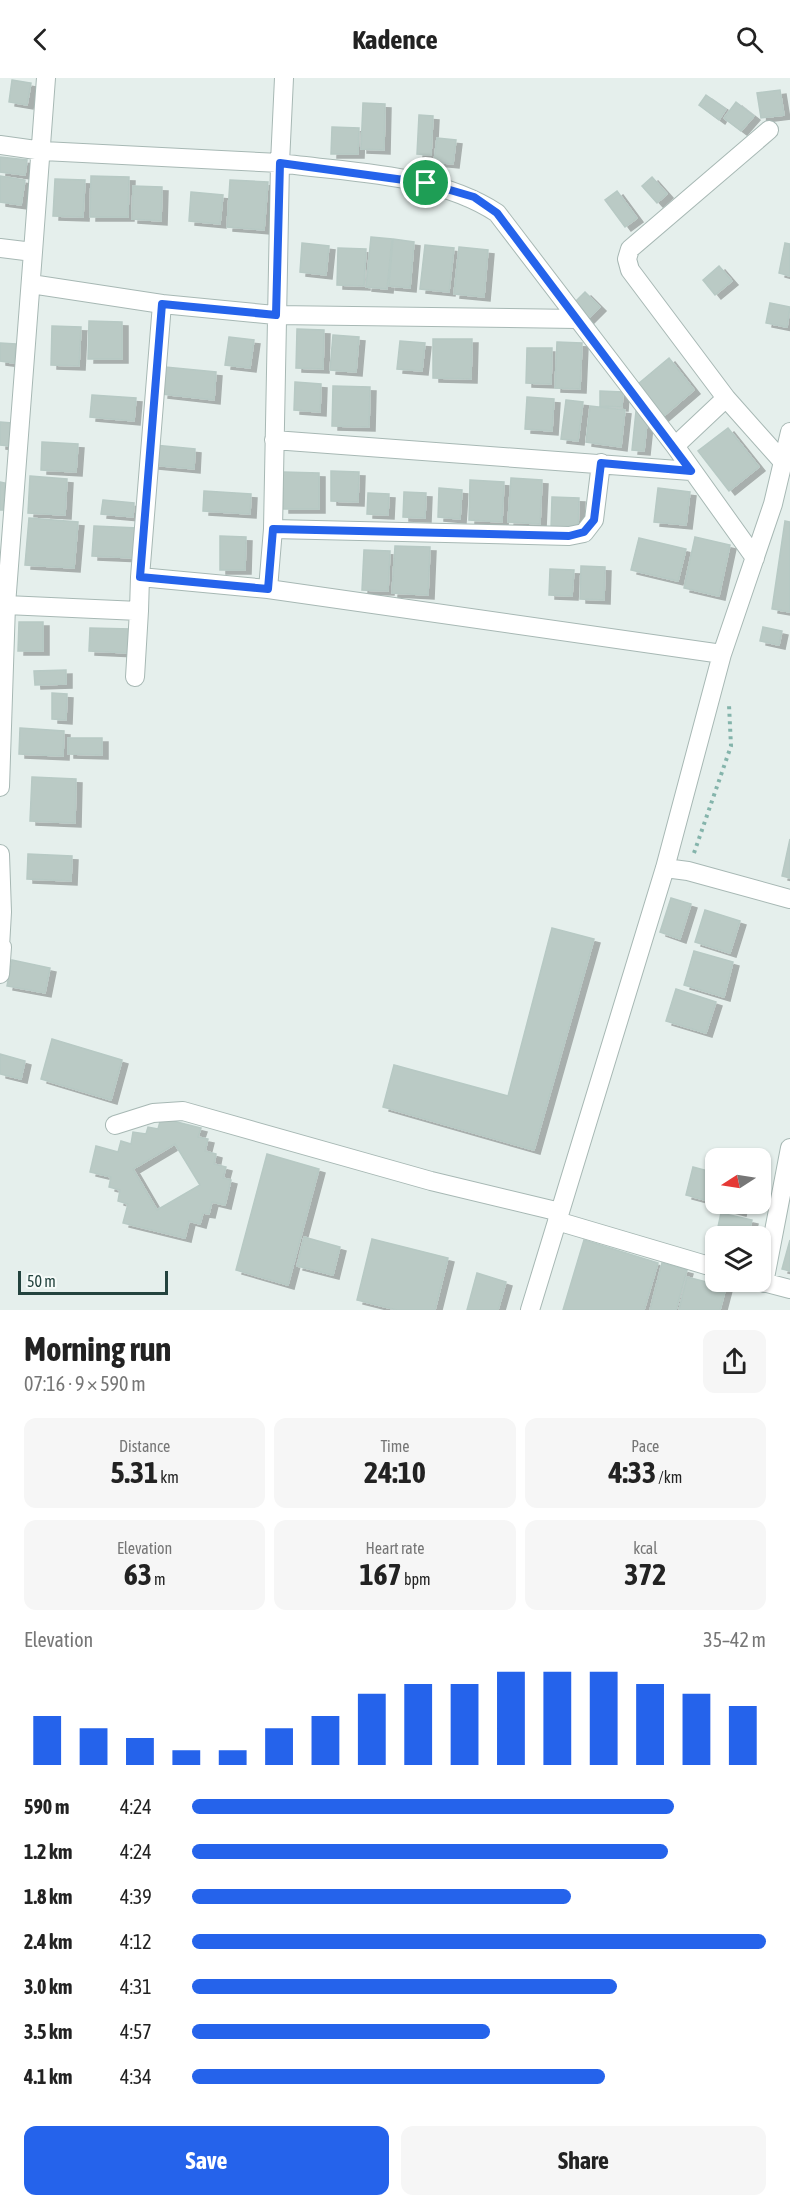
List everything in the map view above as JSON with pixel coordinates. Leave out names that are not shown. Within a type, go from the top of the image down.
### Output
[{"type":"street","points":[[0,787],[3,604],[42,151],[46,78]]},
{"type":"street","points":[[268,589],[273,529],[276,315],[284,78]]},
{"type":"street","points":[[769,130],[640,239],[630,249],[627,259],[630,270],[726,398],[783,462]]},
{"type":"street","points":[[0,145],[42,151],[280,163],[426,183],[474,197],[497,213],[675,446],[755,558]]},
{"type":"street","points":[[0,248],[33,252]]},
{"type":"street","points":[[31,284],[162,304],[276,315],[577,319]]},
{"type":"street","points":[[135,677],[140,577],[162,304]]},
{"type":"street","points":[[675,446],[726,398]]},
{"type":"street","points":[[530,1310],[665,868],[722,654],[755,558],[782,506],[783,462],[790,432]]},
{"type":"street","points":[[274,440],[691,471]]},
{"type":"street","points":[[273,529],[569,536],[584,532],[594,520],[601,463]]},
{"type":"street","points":[[140,577],[268,589],[722,654]]},
{"type":"street","points":[[3,604],[139,611]]},
{"type":"street","points":[[0,854],[0,974]]},
{"type":"street","points":[[665,868],[688,871],[790,899]]},
{"type":"street","points":[[115,1125],[153,1113],[183,1111],[558,1217],[705,1264]]},
{"type":"street","points":[[771,1239],[790,1148]]},
{"type":"street","points":[[771,1284],[790,1289]]},
{"type":"path","points":[[688,871],[731,746],[729,699]]},
{"type":"building","points":[[12,80],[31,83],[27,105],[9,102]]},
{"type":"building","points":[[780,90],[784,115],[761,118],[757,93]]},
{"type":"building","points":[[706,95],[726,109],[719,120],[699,105]]},
{"type":"building","points":[[736,102],[754,116],[741,131],[724,118]]},
{"type":"building","points":[[363,103],[385,104],[384,150],[361,149]]},
{"type":"building","points":[[419,115],[433,116],[431,155],[417,154]]},
{"type":"building","points":[[332,127],[359,128],[358,154],[331,154]]},
{"type":"building","points":[[437,138],[456,140],[453,164],[434,162]]},
{"type":"building","points":[[0,157],[27,160],[25,175],[0,172]]},
{"type":"building","points":[[0,176],[25,180],[21,205],[0,202]]},
{"type":"building","points":[[91,176],[129,177],[128,217],[90,217]]},
{"type":"building","points":[[652,177],[667,194],[657,203],[642,186]]},
{"type":"building","points":[[55,179],[85,180],[83,217],[53,216]]},
{"type":"building","points":[[230,180],[268,182],[264,230],[227,227]]},
{"type":"building","points":[[133,186],[162,187],[161,221],[132,219]]},
{"type":"building","points":[[617,191],[637,218],[625,227],[605,200]]},
{"type":"building","points":[[191,192],[223,195],[220,224],[189,221]]},
{"type":"building","points":[[371,237],[392,239],[387,289],[366,287]]},
{"type":"building","points":[[393,239],[414,242],[410,288],[389,286]]},
{"type":"building","points":[[302,243],[329,246],[326,275],[300,272]]},
{"type":"building","points":[[785,243],[790,244],[790,276],[779,273]]},
{"type":"building","points":[[425,245],[454,248],[449,292],[420,289]]},
{"type":"building","points":[[459,247],[488,250],[484,297],[454,294]]},
{"type":"building","points":[[338,248],[366,249],[364,286],[337,285]]},
{"type":"building","points":[[719,266],[732,281],[715,295],[703,280]]},
{"type":"building","points":[[585,292],[600,307],[585,322],[570,307]]},
{"type":"building","points":[[770,303],[790,307],[787,327],[766,323]]},
{"type":"building","points":[[89,321],[122,322],[122,359],[88,359]]},
{"type":"building","points":[[52,326],[81,327],[79,366],[51,365]]},
{"type":"building","points":[[297,329],[324,330],[323,369],[296,368]]},
{"type":"building","points":[[333,335],[359,337],[356,372],[330,370]]},
{"type":"building","points":[[229,337],[254,340],[250,368],[225,365]]},
{"type":"building","points":[[433,339],[472,339],[471,379],[433,378]]},
{"type":"building","points":[[400,341],[425,343],[422,371],[397,369]]},
{"type":"building","points":[[557,342],[582,343],[580,389],[555,388]]},
{"type":"building","points":[[0,343],[16,344],[14,363],[0,361]]},
{"type":"building","points":[[527,348],[552,348],[551,384],[526,383]]},
{"type":"building","points":[[669,358],[694,390],[658,421],[632,389]]},
{"type":"building","points":[[165,367],[216,372],[214,400],[162,394]]},
{"type":"building","points":[[295,382],[321,384],[320,412],[294,410]]},
{"type":"building","points":[[333,386],[370,387],[369,427],[332,426]]},
{"type":"building","points":[[600,391],[623,392],[622,407],[600,406]]},
{"type":"building","points":[[92,395],[136,398],[134,421],[90,417]]},
{"type":"building","points":[[527,397],[554,399],[552,431],[525,429]]},
{"type":"building","points":[[566,400],[583,402],[578,441],[561,439]]},
{"type":"building","points":[[590,406],[625,410],[621,447],[586,442]]},
{"type":"building","points":[[636,411],[648,413],[644,451],[632,450]]},
{"type":"building","points":[[0,422],[12,423],[10,446],[0,445]]},
{"type":"building","points":[[728,428],[759,467],[729,491],[698,451]]},
{"type":"building","points":[[42,442],[78,444],[76,472],[41,470]]},
{"type":"building","points":[[154,445],[195,449],[194,469],[153,465]]},
{"type":"building","points":[[331,471],[359,472],[358,502],[331,501]]},
{"type":"building","points":[[283,472],[319,473],[319,509],[283,509]]},
{"type":"building","points":[[30,476],[67,479],[65,515],[28,513]]},
{"type":"building","points":[[511,478],[542,480],[540,524],[508,522]]},
{"type":"building","points":[[470,480],[504,482],[502,522],[469,520]]},
{"type":"building","points":[[0,482],[5,483],[3,510],[0,510]]},
{"type":"building","points":[[439,488],[462,490],[460,519],[438,517]]},
{"type":"building","points":[[658,488],[690,492],[686,525],[654,522]]},
{"type":"building","points":[[204,491],[251,494],[250,514],[203,511]]},
{"type":"building","points":[[404,492],[426,493],[425,518],[403,517]]},
{"type":"building","points":[[368,493],[389,494],[388,515],[367,514]]},
{"type":"building","points":[[552,497],[579,498],[578,530],[551,529]]},
{"type":"building","points":[[103,500],[134,503],[133,517],[101,514]]},
{"type":"building","points":[[29,518],[78,522],[74,568],[25,565]]},
{"type":"building","points":[[785,521],[790,522],[790,612],[772,609]]},
{"type":"building","points":[[94,526],[138,528],[136,558],[92,556]]},
{"type":"building","points":[[220,536],[246,537],[245,570],[220,570]]},
{"type":"building","points":[[695,537],[730,545],[719,596],[684,588]]},
{"type":"building","points":[[639,538],[686,549],[678,581],[631,570]]},
{"type":"building","points":[[395,546],[430,547],[428,595],[392,593]]},
{"type":"building","points":[[364,550],[390,551],[388,591],[362,590]]},
{"type":"building","points":[[581,566],[605,567],[604,600],[580,599]]},
{"type":"building","points":[[550,569],[574,570],[572,596],[549,595]]},
{"type":"building","points":[[19,622],[43,622],[43,651],[18,651]]},
{"type":"building","points":[[763,627],[782,631],[779,645],[760,641]]},
{"type":"building","points":[[90,628],[131,629],[130,653],[89,651]]},
{"type":"building","points":[[66,670],[66,684],[35,685],[34,671]]},
{"type":"building","points":[[52,693],[67,694],[66,720],[52,719]]},
{"type":"building","points":[[20,728],[64,731],[63,756],[19,754]]},
{"type":"building","points":[[68,738],[102,738],[102,755],[68,754]]},
{"type":"building","points":[[32,777],[76,779],[75,823],[30,821]]},
{"type":"building","points":[[790,839],[790,878],[782,876]]},
{"type":"building","points":[[28,854],[72,856],[71,881],[27,879]]},
{"type":"building","points":[[671,898],[691,904],[680,939],[660,932]]},
{"type":"building","points":[[705,910],[740,921],[730,953],[695,942]]},
{"type":"building","points":[[552,928],[594,939],[534,1150],[383,1107],[394,1065],[508,1096]]},
{"type":"building","points":[[694,951],[733,962],[724,997],[684,985]]},
{"type":"building","points":[[12,960],[50,968],[45,993],[7,986]]},
{"type":"building","points":[[676,989],[716,1002],[706,1033],[666,1021]]},
{"type":"building","points":[[52,1039],[122,1060],[111,1100],[41,1079]]},
{"type":"building","points":[[0,1054],[25,1061],[21,1079],[0,1074]]},
{"type":"building","points":[[161,1118],[201,1128],[198,1137],[208,1139],[205,1151],[216,1154],[214,1164],[226,1167],[223,1178],[231,1180],[225,1205],[212,1202],[209,1214],[203,1213],[200,1224],[189,1221],[185,1238],[123,1223],[128,1204],[118,1201],[120,1190],[109,1187],[111,1177],[90,1172],[96,1146],[118,1152],[121,1141],[131,1144],[133,1132],[146,1134],[148,1127],[158,1129]],"holes":[[[175,1144],[200,1185],[157,1210],[133,1169]]]},
{"type":"building","points":[[267,1154],[319,1169],[288,1285],[236,1270]]},
{"type":"building","points":[[693,1167],[705,1170],[705,1200],[686,1195]]},
{"type":"building","points":[[721,1214],[752,1220],[750,1226],[718,1226]]},
{"type":"building","points":[[304,1237],[340,1247],[333,1275],[297,1266]]},
{"type":"building","points":[[372,1239],[448,1258],[435,1310],[397,1310],[357,1300]]},
{"type":"building","points":[[584,1240],[658,1263],[644,1310],[563,1310]]},
{"type":"building","points":[[790,1240],[790,1271],[782,1269]]},
{"type":"building","points":[[662,1263],[687,1270],[676,1310],[650,1310]]},
{"type":"building","points":[[477,1273],[506,1282],[498,1310],[467,1310]]},
{"type":"building","points":[[687,1277],[705,1282],[705,1292],[725,1292],[720,1310],[679,1310]]},
{"type":"route","points":[[280,163],[426,183],[474,197],[497,213],[675,446],[691,471],[601,463],[594,520],[584,532],[569,536],[273,529],[268,589],[140,577],[162,304],[276,315],[280,163]]}]
